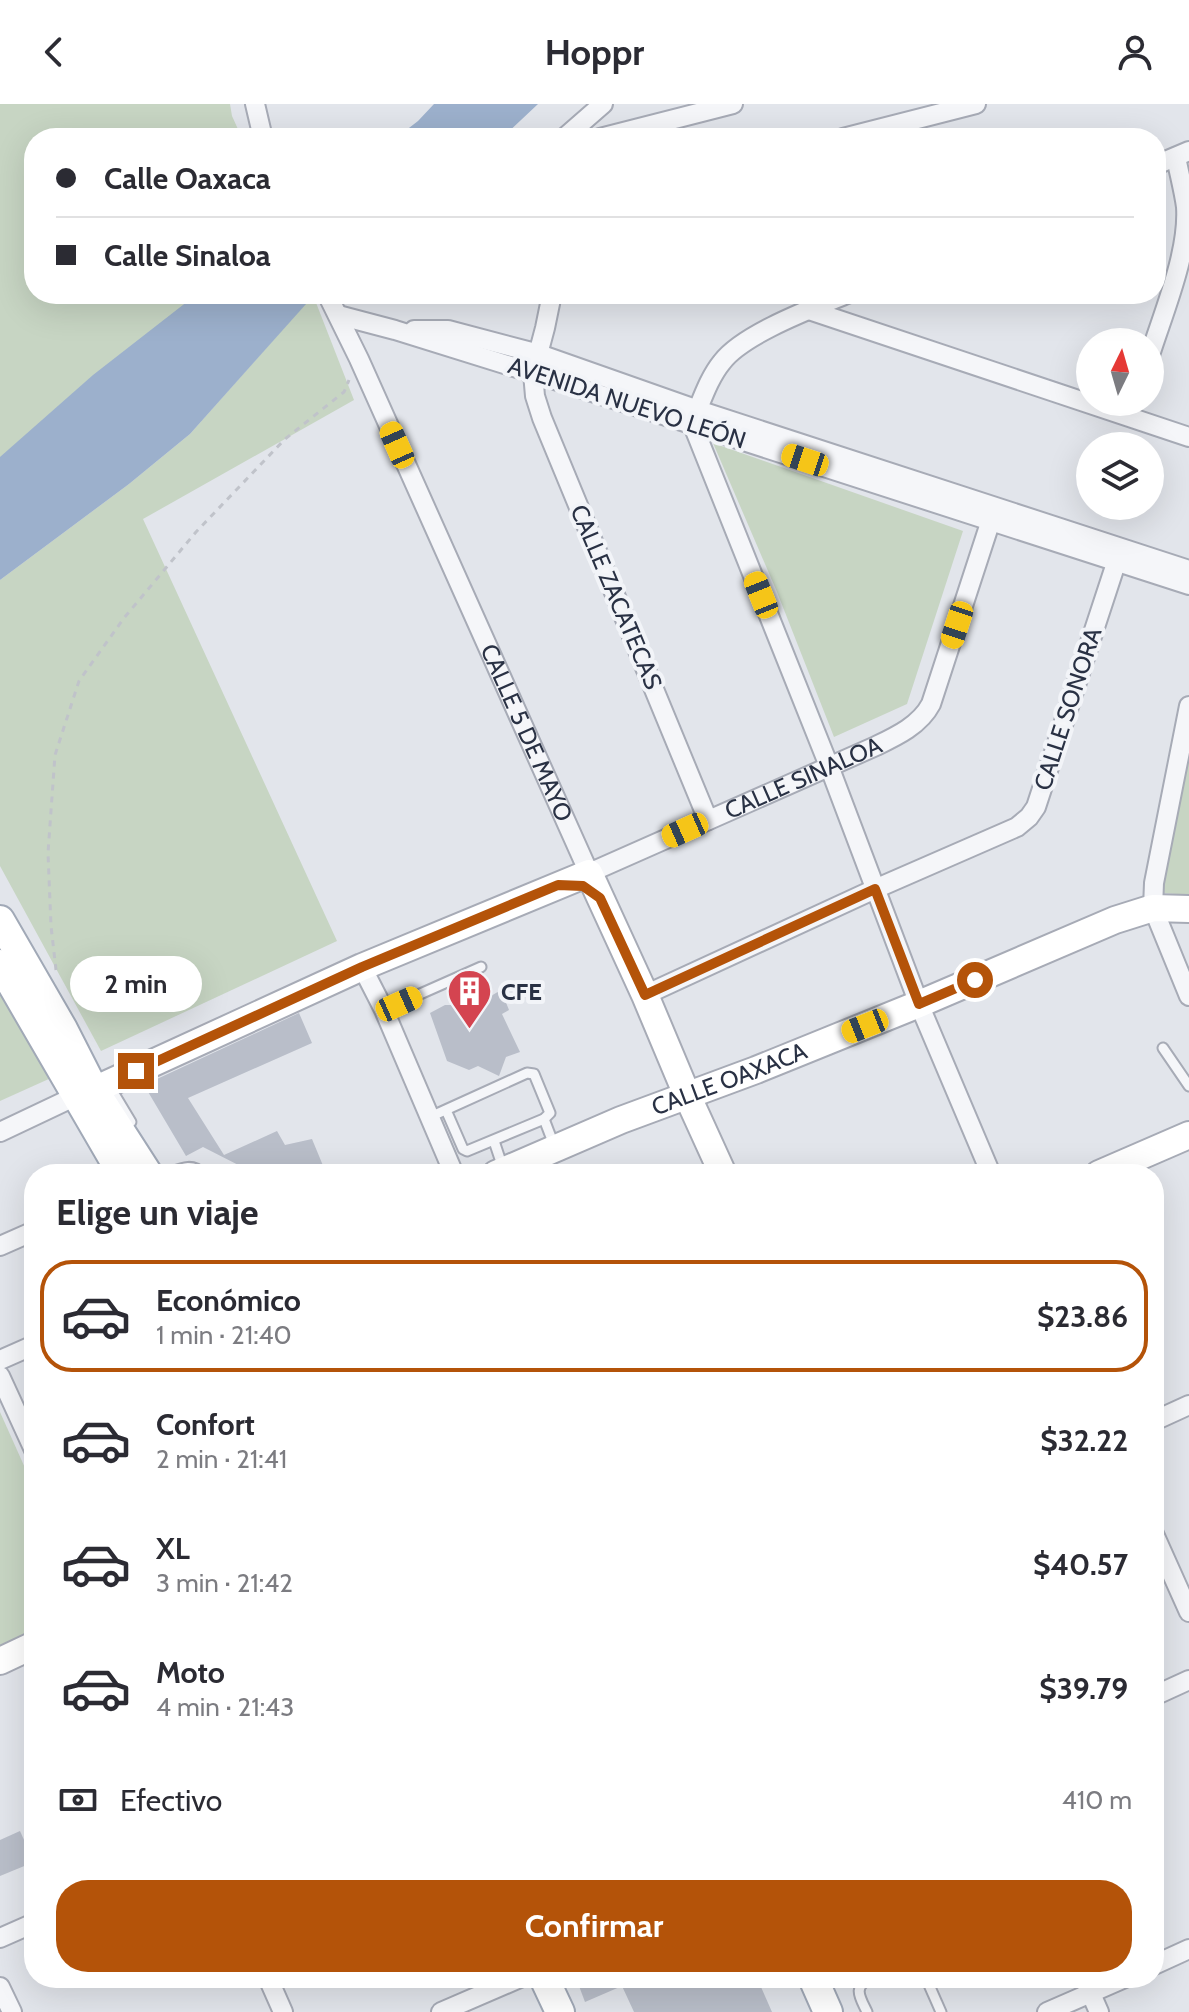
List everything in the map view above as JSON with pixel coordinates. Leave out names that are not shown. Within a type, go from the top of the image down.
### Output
[{"type":"main road","points":[[0,920],[63,1029],[93,1090],[119,1164]]},
{"type":"main road","points":[[0,964],[93,1090],[141,1164]]},
{"type":"main road","points":[[549,1988],[560,2012]]},
{"type":"main road","points":[[817,1988],[828,2012]]},
{"type":"street","points":[[255,104],[261,128]]},
{"type":"street","points":[[575,128],[603,104]]},
{"type":"street","points":[[639,128],[733,104]]},
{"type":"street","points":[[882,128],[976,104]]},
{"type":"street","points":[[1166,304],[1185,232],[1182,154]]},
{"type":"street","name":"CALLE 5 DE MAYO","points":[[332,304],[718,1164]]},
{"type":"street","points":[[533,373],[550,304]]},
{"type":"street","points":[[823,304],[738,345],[721,362],[695,417],[919,1004],[987,1164]]},
{"type":"street","points":[[1158,328],[1166,304]]},
{"type":"street","points":[[809,310],[1076,392]]},
{"type":"street","name":"AVENIDA NUEVO LEÓN","points":[[338,315],[695,417],[1167,571],[1189,585]]},
{"type":"street","points":[[395,330],[448,330],[539,354],[695,417]]},
{"type":"street","name":"CALLE ZACATECAS","points":[[533,373],[535,396],[542,418],[708,820]]},
{"type":"street","points":[[1147,416],[1189,437]]},
{"type":"street","name":"CALLE SINALOA","points":[[93,1090],[362,967],[589,873],[897,736],[927,710],[991,515]]},
{"type":"street","name":"CALLE SONORA","points":[[645,995],[1017,827],[1029,817],[1036,807],[1118,555]]},
{"type":"street","points":[[1167,571],[1189,570]]},
{"type":"street","points":[[1189,706],[1154,883],[1153,908],[1189,996]]},
{"type":"street","points":[[558,885],[583,886],[600,898]]},
{"type":"street","name":"CALLE OAXACA","points":[[523,1164],[621,1120],[756,1070],[1115,920],[1153,908],[1189,909]]},
{"type":"street","points":[[362,967],[438,1114],[451,1164]]},
{"type":"street","points":[[0,1132],[93,1090]]},
{"type":"street","points":[[1122,1164],[1189,1135]]},
{"type":"street","points":[[0,1246],[24,1235]]},
{"type":"street","points":[[0,1360],[24,1349]]},
{"type":"street","points":[[0,1376],[24,1428]]},
{"type":"street","points":[[1164,1416],[1189,1405]]},
{"type":"street","points":[[1164,1556],[1189,1612]]},
{"type":"street","points":[[0,1661],[24,1650]]},
{"type":"street","points":[[1164,1691],[1189,1680]]},
{"type":"street","points":[[0,1938],[24,1927]]},
{"type":"street","points":[[1164,1960],[1189,1949]]},
{"type":"street","points":[[0,1987],[12,2012]]},
{"type":"street","points":[[272,1988],[283,2012]]},
{"type":"street","points":[[441,2012],[497,1988]]},
{"type":"street","points":[[1047,2012],[1085,1988]]},
{"type":"street","points":[[1089,1988],[1099,2012]]},
{"type":"lane","points":[[384,1010],[481,967]]},
{"type":"lane","points":[[1163,1048],[1189,1086]]},
{"type":"lane","points":[[530,1072],[534,1074],[549,1109],[548,1117],[472,1151],[463,1149],[438,1114],[530,1072]]},
{"type":"lane","points":[[93,1090],[139,1135]]},
{"type":"lane","points":[[544,1119],[555,1148]]},
{"type":"lane","points":[[494,1141],[507,1164]]},
{"type":"lane","points":[[860,1988],[867,2012]]},
{"type":"lane","points":[[930,1988],[941,2012]]},
{"type":"path","points":[[57,980],[48,853],[55,755],[79,681],[124,618],[196,532],[285,439],[344,392],[359,359]]},
{"type":"green space","points":[[0,104],[230,104],[237,128],[24,128],[24,304],[189,304],[0,458]]},
{"type":"green space","points":[[305,304],[317,304],[354,400],[143,519],[337,941],[101,1051],[0,866],[0,580],[129,484],[190,434]]},
{"type":"green space","points":[[713,443],[963,531],[907,704],[834,737],[777,592]]},
{"type":"green space","points":[[1189,753],[1189,895],[1163,893],[1159,884]]},
{"type":"green space","points":[[0,991],[51,1078],[0,1101]]},
{"type":"green space","points":[[0,1412],[24,1466],[24,1636],[0,1647]]},
{"type":"water","points":[[434,104],[538,104],[513,128],[409,128]]},
{"type":"water","points":[[184,304],[306,304],[190,434],[129,484],[0,580],[0,457],[93,375]]},
{"type":"building","name":"CFE","points":[[501,990],[509,1010],[502,1014],[520,1052],[506,1057],[499,1076],[478,1066],[469,1070],[447,1061],[430,1013],[445,1005],[461,1005],[464,1012]]},
{"type":"building","points":[[299,1013],[312,1043],[188,1098],[224,1155],[277,1131],[285,1145],[312,1139],[322,1164],[236,1164],[203,1147],[186,1156],[144,1085]]},
{"type":"building","points":[[20,1831],[24,1840],[24,1866],[0,1876],[0,1840]]},
{"type":"building","points":[[580,1988],[617,1988],[585,2002]]},
{"type":"building","points":[[623,1988],[761,1988],[772,2012],[634,2012]]},
{"type":"place","name":"CFE","points":[[470,1031]]},
{"type":"route","points":[[136,1071],[362,967],[558,885],[583,886],[600,898],[645,995],[875,889],[919,1004],[975,980]]}]
